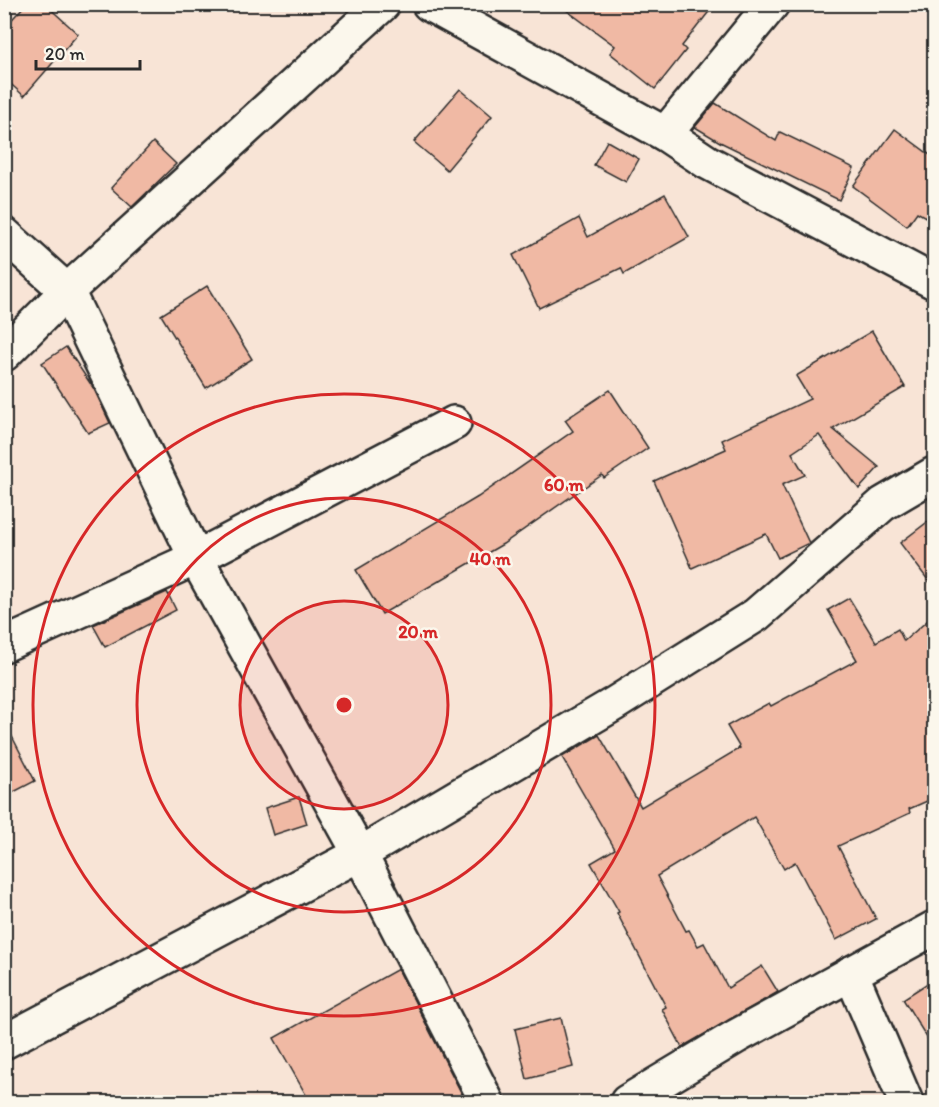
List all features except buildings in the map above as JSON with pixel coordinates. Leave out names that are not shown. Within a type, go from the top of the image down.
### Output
[{"type":"street","points":[[4,354],[67,291],[383,4]]},
{"type":"street","points":[[429,4],[665,134],[707,162],[934,282]]},
{"type":"street","points":[[665,134],[772,4]]},
{"type":"street","points":[[4,234],[67,291],[196,558],[360,854],[487,1102]]},
{"type":"street","points":[[4,645],[196,558],[454,423]]},
{"type":"street","points":[[4,1042],[360,854],[614,704],[756,615],[884,504],[934,474]]},
{"type":"street","points":[[627,1102],[737,1036],[934,928]]},
{"type":"street","points":[[851,974],[906,1102]]}]
